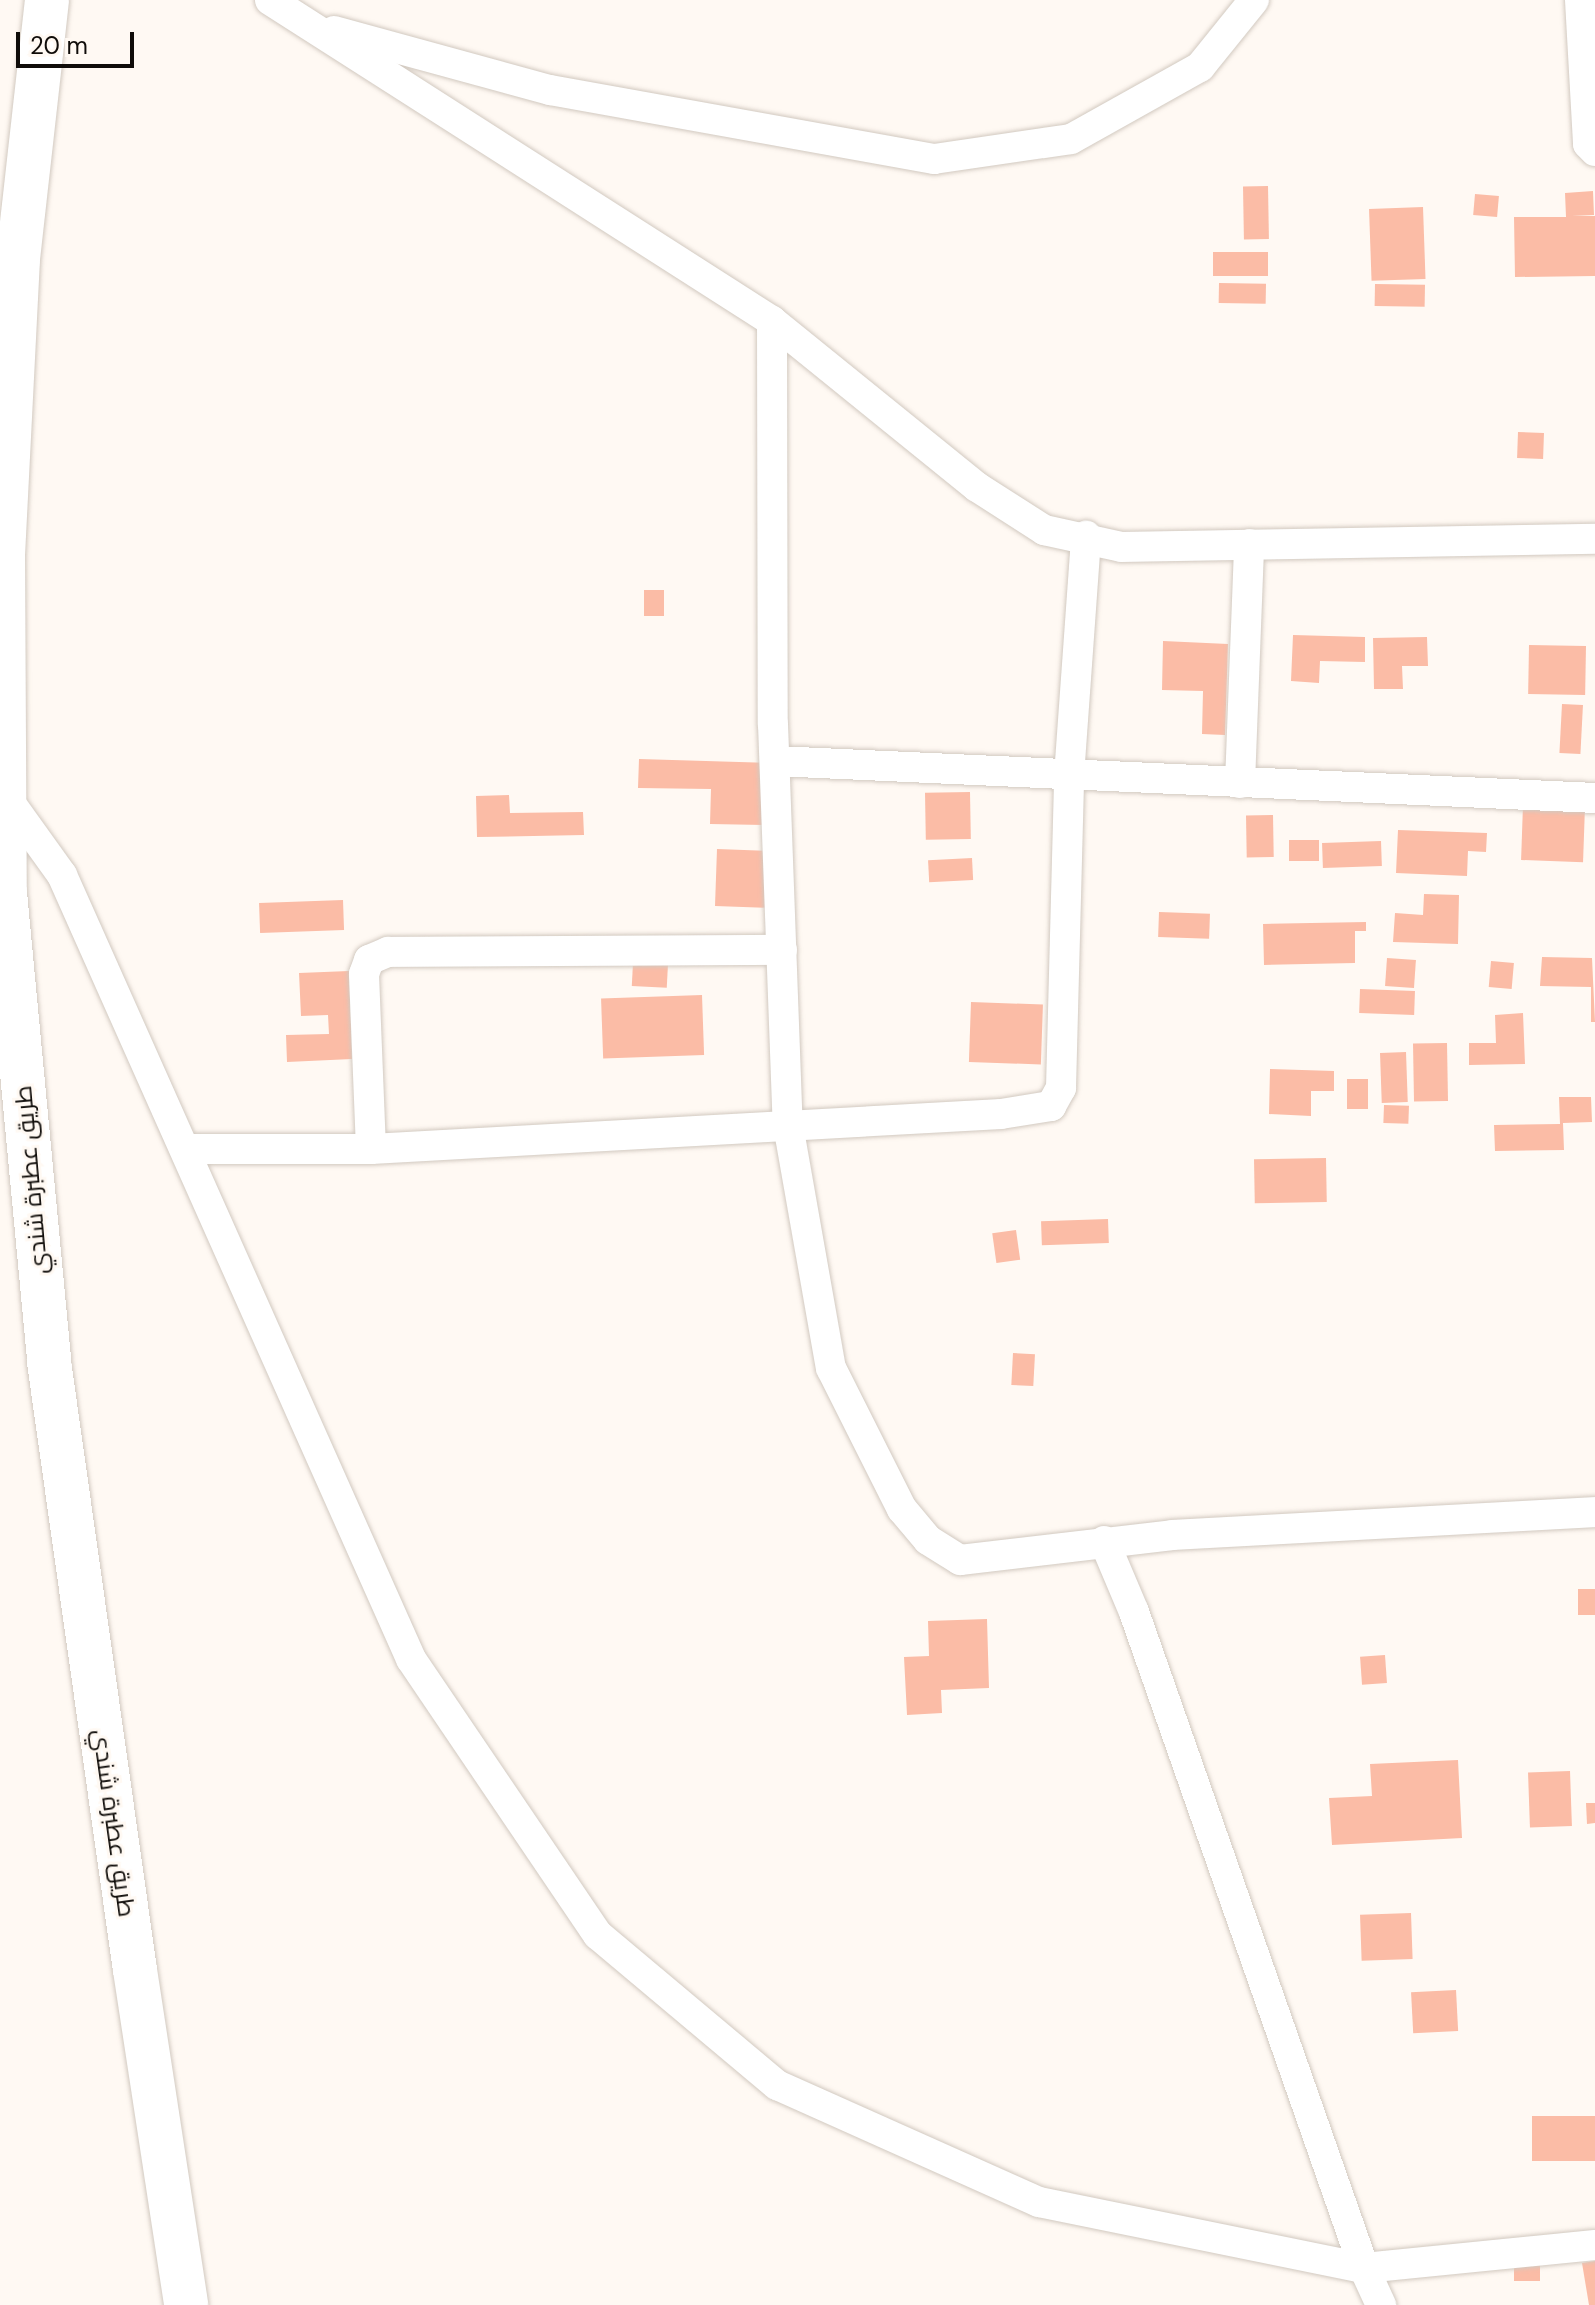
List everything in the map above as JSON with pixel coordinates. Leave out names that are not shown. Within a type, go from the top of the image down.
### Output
[{"type":"highway","name":"طريق عطبرة شندي","points":[[47,0],[17,275],[3,553],[5,893],[49,1362],[128,1923],[186,2305]]},
{"type":"street","points":[[270,0],[772,321],[977,487],[1044,530],[1086,536],[1121,547],[1249,544],[1591,545]]},
{"type":"street","points":[[305,23],[550,90],[934,159],[1071,139],[1200,67],[1254,0]]},
{"type":"street","points":[[1580,0],[1588,144],[1595,151]]},
{"type":"street","points":[[772,321],[775,761],[788,1125],[831,1368],[902,1509],[928,1540],[960,1560],[1104,1541],[1595,1512]]},
{"type":"street","points":[[185,1149],[371,1149],[1001,1114],[1051,1106],[1061,1088],[1069,776],[1086,536]]},
{"type":"street","points":[[1240,783],[1249,544]]},
{"type":"street","points":[[775,761],[1595,798]]},
{"type":"street","points":[[6,797],[62,875],[411,1659],[598,1935],[777,2085],[1039,2202],[1364,2268],[1595,2245]]},
{"type":"street","points":[[371,1149],[364,974],[369,960],[388,952],[782,950]]},
{"type":"street","points":[[1104,1541],[1134,1612],[1364,2268],[1381,2305]]},
{"type":"building","points":[[1243,186],[1268,186],[1269,239],[1244,239]]},
{"type":"building","points":[[1593,191],[1594,215],[1572,216],[1595,216],[1595,276],[1515,277],[1514,217],[1566,217],[1565,193]]},
{"type":"building","points":[[1475,194],[1499,196],[1497,217],[1473,215]]},
{"type":"building","points":[[1423,207],[1426,279],[1372,281],[1369,209]]},
{"type":"building","points":[[1213,252],[1268,252],[1268,276],[1213,276]]},
{"type":"building","points":[[1219,283],[1266,284],[1266,304],[1219,303]]},
{"type":"building","points":[[1375,284],[1425,285],[1425,307],[1375,306]]},
{"type":"building","points":[[1518,432],[1544,433],[1543,459],[1517,458]]},
{"type":"building","points":[[644,590],[664,590],[664,616],[644,616]]},
{"type":"building","points":[[1293,635],[1365,637],[1365,662],[1320,661],[1319,683],[1291,681]]},
{"type":"building","points":[[1427,637],[1428,666],[1402,666],[1403,689],[1374,689],[1373,638]]},
{"type":"building","points":[[1163,641],[1228,644],[1225,735],[1202,734],[1203,691],[1162,690]]},
{"type":"building","points":[[1529,645],[1586,646],[1585,695],[1528,694]]},
{"type":"building","points":[[1562,704],[1583,705],[1580,754],[1559,753]]},
{"type":"building","points":[[639,759],[770,763],[768,825],[710,824],[711,789],[638,788]]},
{"type":"building","points":[[970,792],[971,839],[926,840],[925,793]]},
{"type":"building","points":[[509,795],[510,813],[583,812],[584,835],[477,837],[476,796]]},
{"type":"building","points":[[1523,805],[1585,807],[1583,862],[1521,860]]},
{"type":"building","points":[[1246,815],[1273,815],[1274,857],[1247,857]]},
{"type":"building","points":[[1398,830],[1487,833],[1486,852],[1468,851],[1467,876],[1396,873]]},
{"type":"building","points":[[1289,840],[1319,840],[1319,861],[1289,861]]},
{"type":"building","points":[[1381,841],[1382,866],[1323,868],[1322,843]]},
{"type":"building","points":[[717,849],[768,851],[766,908],[715,906]]},
{"type":"building","points":[[972,858],[973,880],[929,882],[928,860]]},
{"type":"building","points":[[1424,894],[1459,895],[1458,944],[1393,942],[1395,913],[1423,915]]},
{"type":"building","points":[[343,900],[344,930],[260,933],[259,903]]},
{"type":"building","points":[[1159,912],[1210,914],[1209,939],[1158,937]]},
{"type":"building","points":[[1366,922],[1366,931],[1355,931],[1355,963],[1264,965],[1263,924]]},
{"type":"building","points":[[1542,957],[1592,958],[1595,1022],[1591,1022],[1591,987],[1540,986]]},
{"type":"building","points":[[1387,958],[1416,960],[1414,988],[1385,986]]},
{"type":"building","points":[[1491,961],[1514,963],[1512,989],[1489,987]]},
{"type":"building","points":[[633,963],[668,965],[667,988],[632,986]]},
{"type":"building","points":[[349,971],[352,1059],[287,1062],[286,1035],[329,1034],[328,1015],[301,1016],[299,973]]},
{"type":"building","points":[[1360,989],[1415,991],[1414,1015],[1359,1013]]},
{"type":"building","points":[[702,995],[704,1055],[603,1058],[601,999]]},
{"type":"building","points":[[971,1002],[1043,1005],[1041,1064],[969,1062]]},
{"type":"building","points":[[1523,1013],[1525,1064],[1469,1065],[1469,1043],[1496,1043],[1495,1015]]},
{"type":"building","points":[[1447,1043],[1448,1101],[1414,1102],[1413,1044]]},
{"type":"building","points":[[1406,1052],[1408,1102],[1382,1103],[1380,1053]]},
{"type":"building","points":[[1270,1069],[1334,1071],[1334,1091],[1311,1091],[1311,1116],[1269,1114]]},
{"type":"building","points":[[1347,1079],[1368,1079],[1368,1109],[1347,1109]]},
{"type":"building","points":[[1559,1097],[1591,1097],[1592,1122],[1563,1123],[1564,1150],[1495,1151],[1494,1125],[1560,1124]]},
{"type":"building","points":[[1384,1105],[1409,1106],[1408,1124],[1383,1123]]},
{"type":"building","points":[[1326,1158],[1327,1202],[1255,1203],[1254,1159]]},
{"type":"building","points":[[1108,1219],[1109,1243],[1042,1245],[1041,1221]]},
{"type":"building","points":[[1016,1230],[1020,1260],[996,1263],[992,1233]]},
{"type":"building","points":[[1013,1353],[1035,1354],[1033,1386],[1011,1385]]},
{"type":"building","points":[[1578,1589],[1595,1589],[1595,1615],[1578,1615]]},
{"type":"building","points":[[987,1619],[989,1688],[941,1690],[942,1713],[907,1715],[904,1657],[929,1656],[928,1621]]},
{"type":"building","points":[[1385,1655],[1387,1683],[1362,1685],[1360,1657]]},
{"type":"building","points":[[1458,1760],[1462,1838],[1332,1845],[1329,1798],[1372,1796],[1370,1764]]},
{"type":"building","points":[[1570,1771],[1572,1826],[1530,1827],[1528,1772]]},
{"type":"building","points":[[1586,1803],[1595,1803],[1595,1823],[1587,1824]]},
{"type":"building","points":[[1411,1913],[1413,1959],[1362,1961],[1360,1915]]},
{"type":"building","points":[[1456,1990],[1458,2031],[1413,2033],[1411,1992]]},
{"type":"building","points":[[1532,2116],[1595,2116],[1595,2161],[1532,2161]]},
{"type":"building","points":[[1595,2261],[1595,2305],[1589,2305],[1582,2263]]},
{"type":"building","points":[[1514,2263],[1540,2263],[1540,2281],[1514,2281]]}]
